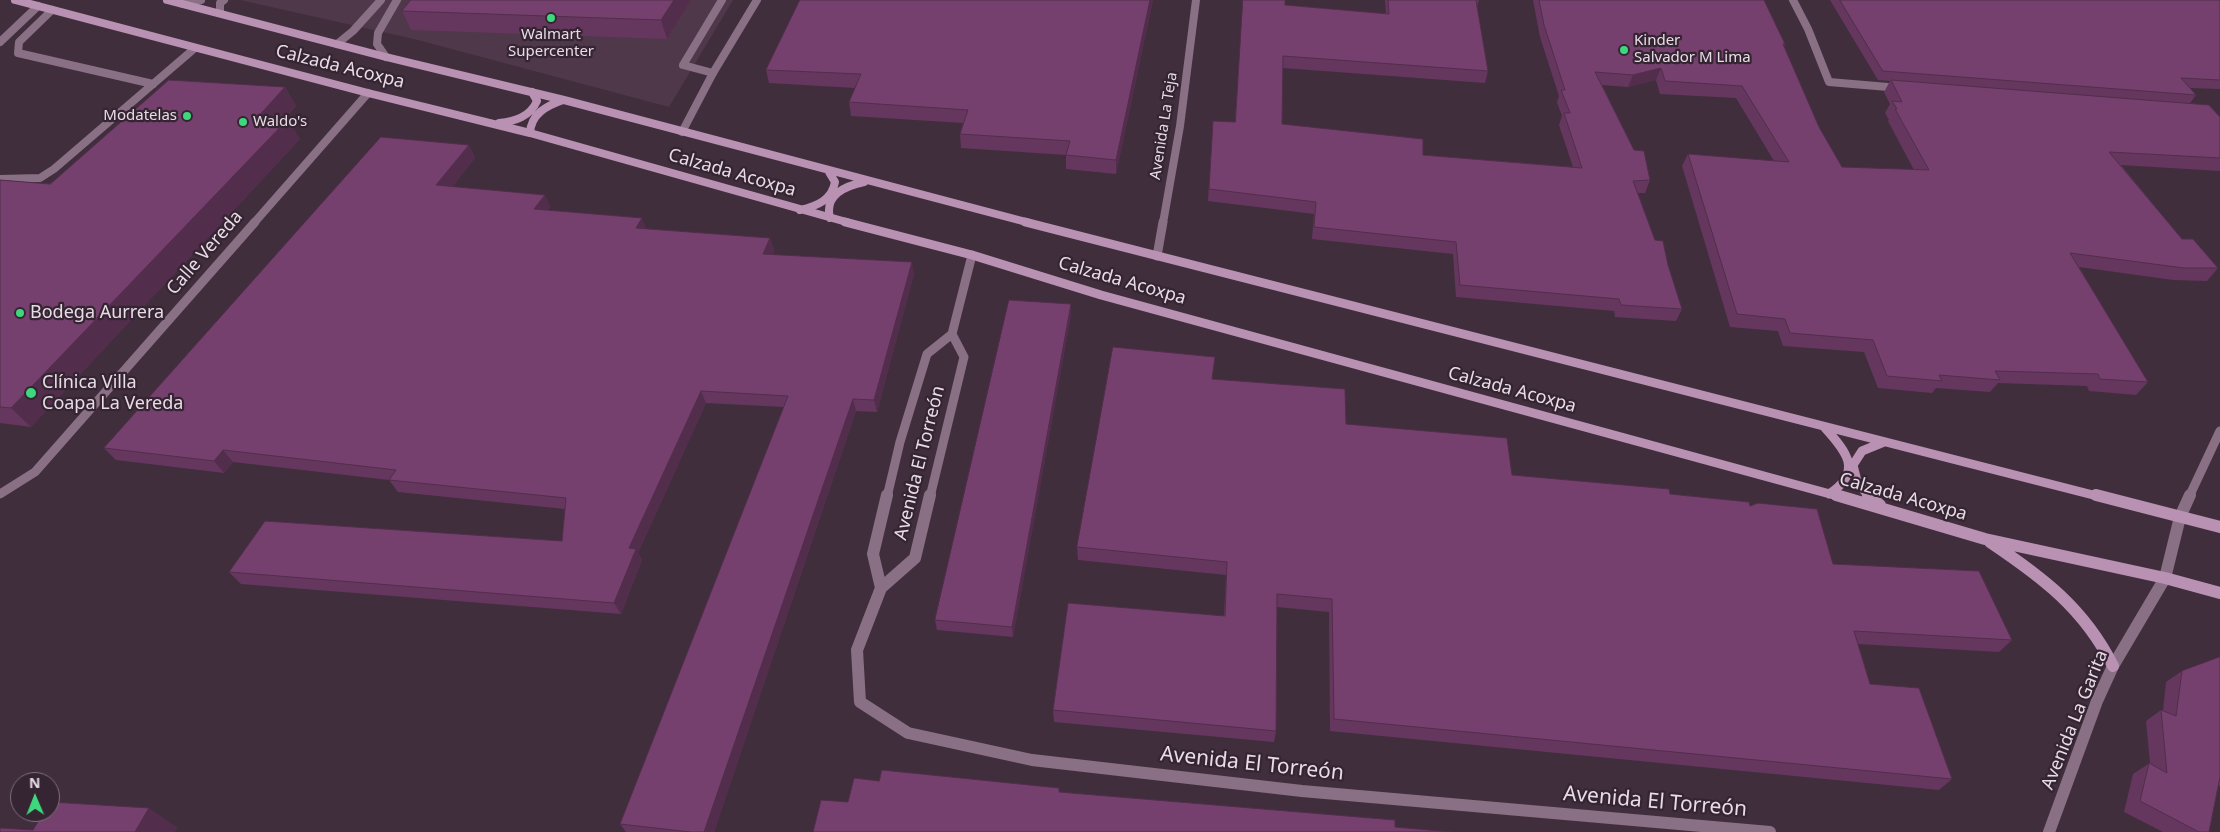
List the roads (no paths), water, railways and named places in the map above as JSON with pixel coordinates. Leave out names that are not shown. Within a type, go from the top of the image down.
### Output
[{"type":"main road","name":"Calzada Acoxpa","points":[[15,0],[368,93],[530,132],[799,210],[972,255],[1110,298],[1886,509],[1985,539],[2165,578],[2220,592]]},
{"type":"main road","name":"Calzada Acoxpa","points":[[167,0],[386,57],[564,100],[864,181],[2220,527]]},
{"type":"main road","points":[[493,123],[510,122],[530,112],[537,101],[532,92]]},
{"type":"main road","points":[[530,132],[530,123],[537,113],[564,100]]},
{"type":"main road","points":[[799,210],[818,205],[832,194],[836,182],[829,172]]},
{"type":"main road","points":[[830,218],[828,206],[834,195],[847,186],[864,181]]},
{"type":"main road","points":[[1824,427],[1842,447],[1850,465],[1846,482],[1829,494]]},
{"type":"main road","points":[[1884,442],[1862,451],[1856,457],[1853,466],[1858,484],[1875,502],[1886,509]]},
{"type":"main road","points":[[1985,539],[2055,589],[2074,606],[2104,645],[2113,666]]},
{"type":"street","points":[[183,4],[201,0]]},
{"type":"street","points":[[220,13],[220,3],[224,0]]},
{"type":"street","points":[[337,44],[381,0]]},
{"type":"street","points":[[386,57],[377,44],[378,33],[397,0]]},
{"type":"street","points":[[713,73],[683,65],[722,0]]},
{"type":"street","points":[[682,132],[713,73],[758,0]]},
{"type":"street","name":"Avenida La Teja","points":[[1157,256],[1180,126],[1196,0]]},
{"type":"street","points":[[1793,0],[1808,29],[1830,82],[1908,89]]},
{"type":"street","points":[[0,42],[38,6]]},
{"type":"street","points":[[52,10],[19,42],[18,54],[48,59],[152,84]]},
{"type":"street","points":[[0,178],[40,178],[54,169],[195,48]]},
{"type":"street","name":"Calle Vereda","points":[[0,494],[35,472],[368,93]]},
{"type":"street","points":[[952,334],[972,255]]},
{"type":"street","name":"Avenida El Torreón","points":[[881,588],[873,554],[900,442],[927,354],[952,334],[964,357],[915,558],[881,588],[857,650],[860,702],[908,733],[1032,760],[1302,791],[1770,832]]},
{"type":"street","name":"Avenida La Garita","points":[[2049,832],[2097,701],[2113,666],[2165,578],[2180,517],[2220,431]]},
{"type":"place","name":"Walmart Supercenter","points":[[551,18]]},
{"type":"place","name":"Kinder Salvador M Lima","points":[[1624,50]]},
{"type":"place","name":"Modatelas","points":[[187,116]]},
{"type":"place","name":"Waldo's","points":[[243,122]]},
{"type":"place","name":"Bodega Aurrera","points":[[20,313]]},
{"type":"place","name":"Clínica Villa Coapa La Vereda","points":[[31,393]]}]
